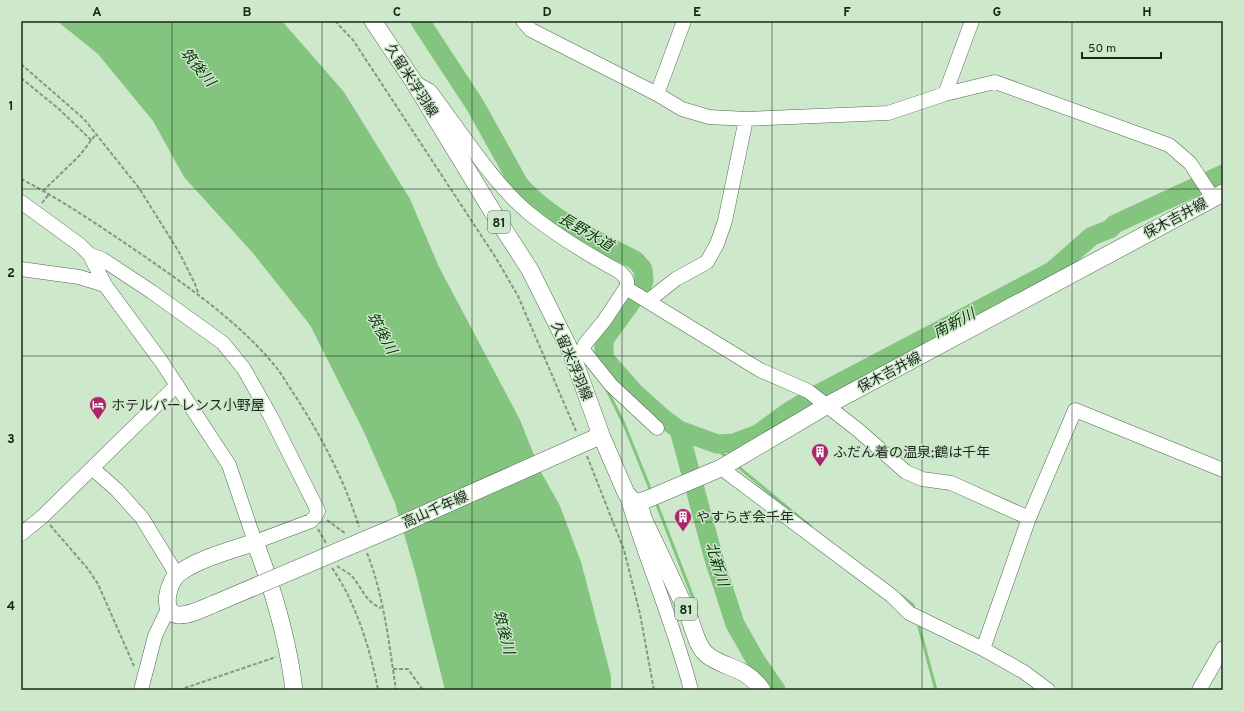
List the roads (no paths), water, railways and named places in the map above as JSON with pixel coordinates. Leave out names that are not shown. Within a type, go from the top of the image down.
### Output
[{"type":"main road","name":"久留米浮羽線","points":[[373,21],[414,82],[494,214],[530,270],[571,352],[589,439],[638,498],[643,518],[706,654],[747,674],[762,690]]},
{"type":"main road","name":"保木吉井線","points":[[638,498],[724,466],[824,403],[1211,190]]},
{"type":"main road","name":"高山千年線","points":[[168,609],[174,614],[181,616],[214,604],[402,524],[589,439]]},
{"type":"main road","points":[[168,609],[168,597],[176,575],[187,568],[255,542],[268,576],[287,653],[294,690]]},
{"type":"street","points":[[523,21],[531,30],[657,94],[682,109],[709,117],[746,118],[888,113],[945,94],[995,82],[1169,145],[1190,163],[1211,190]]},
{"type":"street","points":[[657,94],[684,21]]},
{"type":"street","points":[[945,94],[972,21]]},
{"type":"street","points":[[414,82],[430,91],[497,181],[521,206],[562,237],[620,272],[628,283],[604,321],[585,344],[583,350],[611,385],[657,428]]},
{"type":"street","points":[[647,301],[676,279],[707,262],[717,244],[725,221],[746,118]]},
{"type":"street","points":[[21,202],[80,245],[90,255],[105,285],[162,361],[229,465],[255,542],[311,521],[318,511],[270,415],[244,369],[223,343],[152,292],[102,259],[90,255]]},
{"type":"street","points":[[21,269],[79,277],[105,285]]},
{"type":"street","points":[[626,288],[760,370],[808,391],[858,430],[906,472],[922,479],[951,483],[1029,518]]},
{"type":"street","points":[[22,532],[42,517],[177,385]]},
{"type":"street","points":[[983,649],[1029,518],[1075,410],[1223,470]]},
{"type":"street","points":[[724,466],[892,596],[916,617],[983,649],[1024,672],[1048,690]]},
{"type":"street","points":[[92,468],[117,490],[142,518],[176,575]]},
{"type":"street","points":[[638,498],[636,527],[684,662],[691,690]]},
{"type":"street","points":[[142,683],[155,636],[168,609]]},
{"type":"street","points":[[1199,690],[1223,648]]},
{"type":"water","name":"筑後川","points":[[57,21],[282,21],[344,92],[410,199],[439,267],[520,420],[540,470],[560,506],[581,562],[611,676],[611,690],[445,690],[416,575],[395,503],[364,432],[310,325],[252,252],[184,177],[153,121],[98,54]]},
{"type":"waterway","name":"南新川","points":[[420,21],[475,105],[519,184],[530,196],[557,217],[605,245],[635,260],[643,269],[644,281],[641,289],[604,340],[604,358],[635,393],[663,418],[679,430],[717,444],[734,443],[758,434],[788,412],[820,393],[1052,271],[1092,236],[1110,229],[1115,224],[1223,174]]},
{"type":"waterway","name":"長野水道","points":[[600,365],[604,358]]},
{"type":"waterway","points":[[607,390],[624,424],[651,491]]},
{"type":"waterway","name":"北新川","points":[[679,430],[714,559],[735,624],[756,661],[776,690]]},
{"type":"waterway","points":[[717,444],[719,451],[728,458]]},
{"type":"waterway","points":[[736,465],[811,527]]},
{"type":"waterway","points":[[656,502],[697,608]]},
{"type":"waterway","points":[[899,594],[913,605],[914,610]]},
{"type":"waterway","points":[[918,623],[936,690]]},
{"type":"place","name":"ホテルパーレンス小野屋","points":[[98,420]]},
{"type":"place","name":"ふだん着の温泉;鶴は千年","points":[[820,467]]},
{"type":"place","name":"やすらぎ会千年","points":[[683,532]]}]
